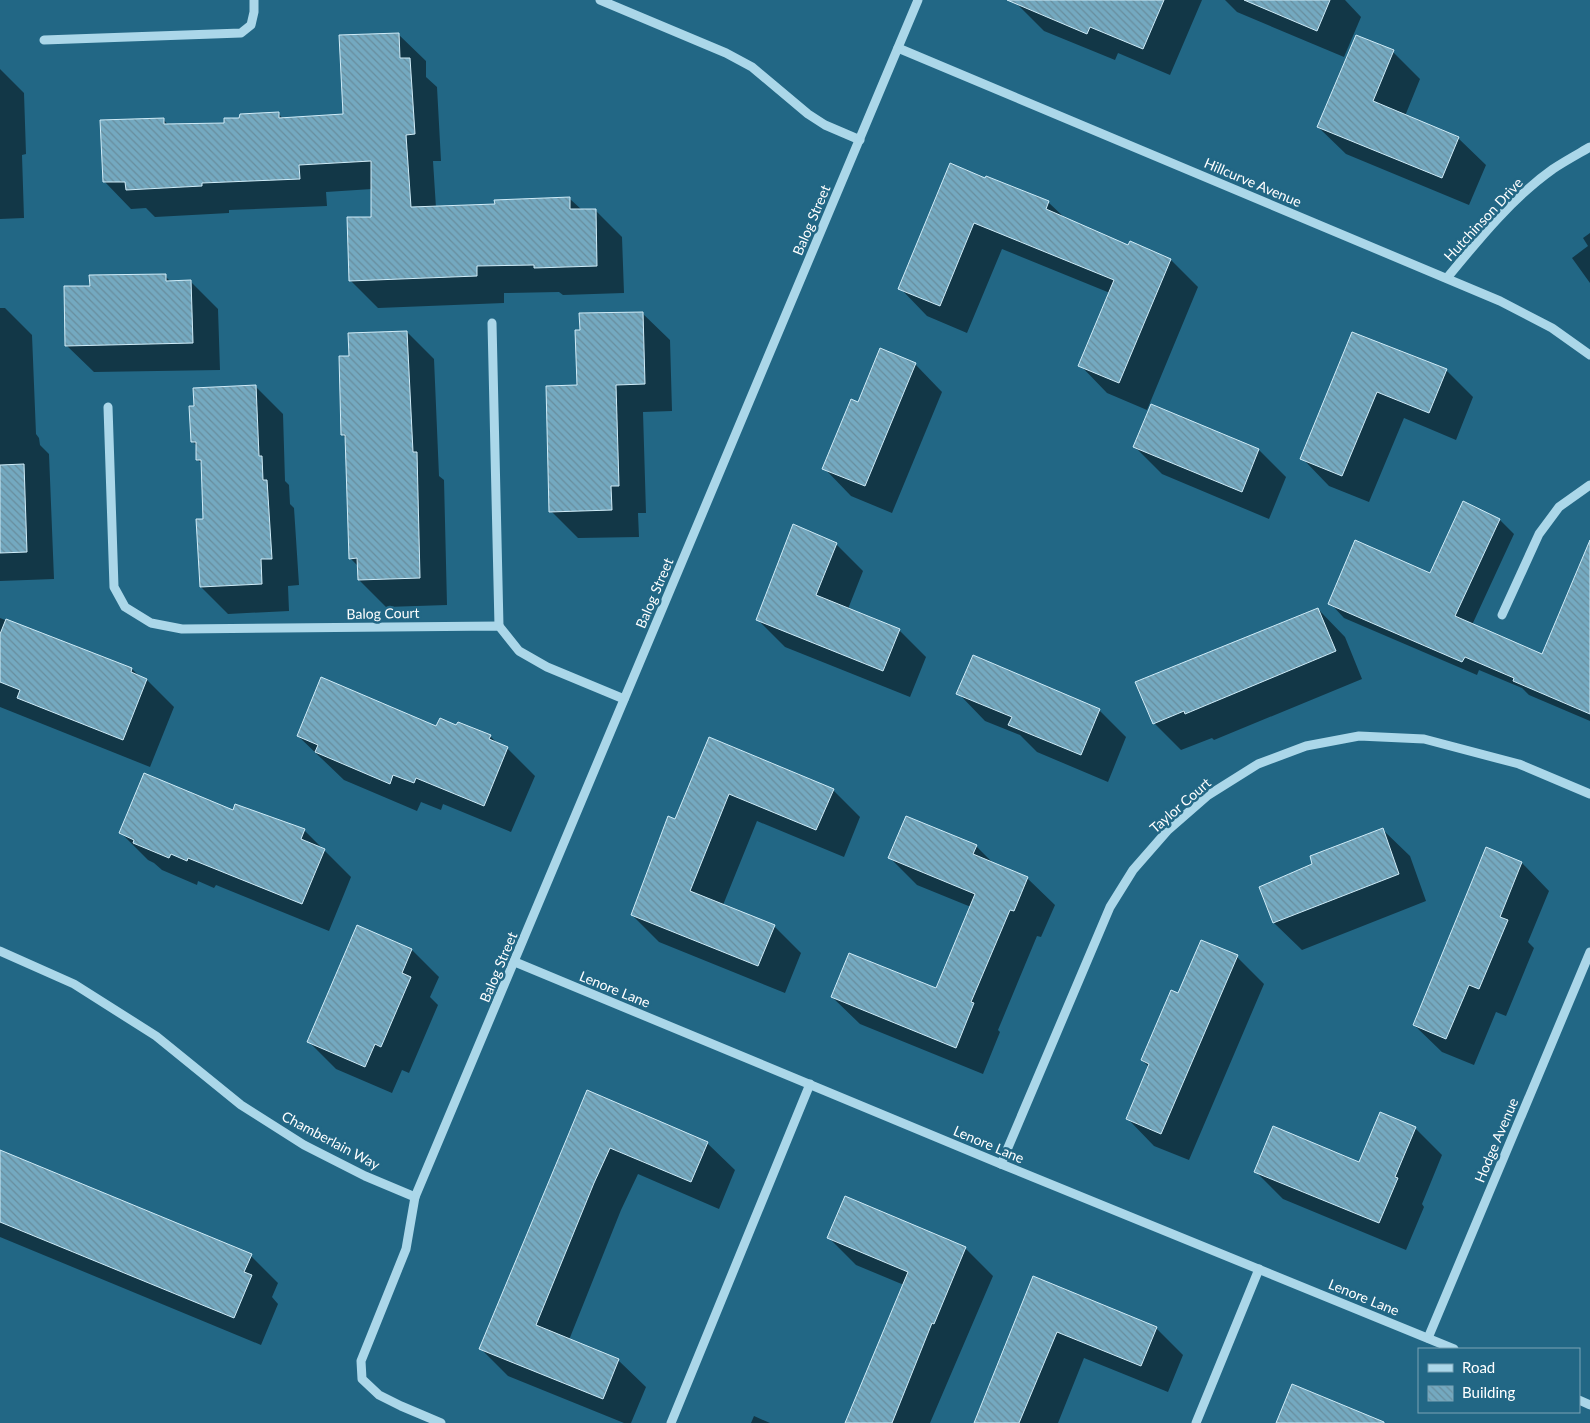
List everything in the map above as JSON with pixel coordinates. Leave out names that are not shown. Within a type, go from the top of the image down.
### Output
[{"type":"street","points":[[44,40],[240,33],[251,25],[254,0]]},
{"type":"street","points":[[600,0],[726,53],[752,66],[808,114],[825,125],[860,140]]},
{"type":"street","name":"Balog Street","points":[[415,1197],[918,0]]},
{"type":"street","name":"Hillcurve Avenue","points":[[898,48],[1500,301],[1552,328],[1590,355]]},
{"type":"street","name":"Hutchinson Drive","points":[[1447,278],[1523,193],[1554,169],[1590,147]]},
{"type":"street","points":[[492,323],[500,626],[519,651],[547,667],[624,699]]},
{"type":"street","name":"Balog Court","points":[[108,407],[114,587],[125,607],[151,623],[182,630],[500,626]]},
{"type":"street","points":[[1502,615],[1539,534],[1559,507],[1590,485]]},
{"type":"street","name":"Taylor Court","points":[[1001,1164],[1110,907],[1133,870],[1168,830],[1207,796],[1250,768],[1306,746],[1359,736],[1424,739],[1519,764],[1590,794]]},
{"type":"street","name":"Chamberlain Way","points":[[0,951],[74,984],[156,1036],[241,1105],[304,1145],[366,1176],[415,1197]]},
{"type":"street","name":"Hodge Avenue","points":[[1428,1338],[1590,952]]},
{"type":"street","name":"Lenore Lane","points":[[515,962],[1001,1164],[1452,1348]]},
{"type":"street","points":[[671,1423],[810,1084]]},
{"type":"street","points":[[415,1197],[406,1249],[361,1361],[362,1379],[379,1395],[441,1423]]},
{"type":"street","points":[[1196,1423],[1259,1269]]},
{"type":"building","points":[[1007,0],[1164,0],[1143,49],[1090,27],[1087,34]]},
{"type":"building","points":[[1244,0],[1330,0],[1317,31]]},
{"type":"building","points":[[399,33],[400,58],[410,58],[415,134],[406,135],[411,207],[495,204],[494,200],[570,197],[570,209],[596,209],[597,266],[534,268],[534,265],[477,266],[477,276],[349,281],[347,217],[371,217],[371,161],[299,165],[300,179],[202,183],[202,186],[126,190],[125,182],[103,182],[100,120],[164,118],[164,124],[224,123],[224,118],[239,118],[240,114],[279,112],[279,118],[343,114],[339,35]]},
{"type":"building","points":[[1356,35],[1394,50],[1373,101],[1459,137],[1442,178],[1317,127]]},
{"type":"building","points":[[950,163],[1049,201],[1046,209],[1128,245],[1130,241],[1171,259],[1119,383],[1078,366],[1114,280],[974,223],[940,306],[898,289]]},
{"type":"building","points":[[166,274],[166,281],[191,280],[193,343],[65,346],[64,286],[90,286],[89,275]]},
{"type":"building","points":[[643,312],[645,384],[616,385],[619,486],[611,486],[612,510],[549,512],[546,386],[577,385],[575,330],[580,330],[579,313]]},
{"type":"building","points":[[407,331],[413,452],[417,452],[420,578],[358,580],[357,558],[349,559],[345,435],[341,435],[339,356],[349,356],[348,333]]},
{"type":"building","points":[[1352,332],[1447,369],[1429,413],[1377,392],[1342,476],[1300,459]]},
{"type":"building","points":[[880,348],[916,363],[865,486],[822,469],[851,399],[858,402]]},
{"type":"building","points":[[256,385],[259,456],[262,456],[263,480],[267,480],[272,559],[261,559],[262,584],[200,587],[196,519],[203,519],[201,460],[196,460],[196,442],[191,442],[189,406],[194,406],[193,388]]},
{"type":"building","points":[[1151,404],[1259,449],[1242,492],[1133,447]]},
{"type":"building","points":[[24,464],[27,552],[0,553],[0,465]]},
{"type":"building","points":[[1463,501],[1500,519],[1455,616],[1542,654],[1590,540],[1590,714],[1513,681],[1514,678],[1465,657],[1462,662],[1328,604],[1355,540],[1430,573]]},
{"type":"building","points":[[793,524],[837,543],[816,595],[900,629],[883,671],[756,620]]},
{"type":"building","points":[[1318,608],[1336,651],[1185,714],[1184,711],[1153,724],[1135,682]]},
{"type":"building","points":[[6,619],[132,668],[131,672],[147,679],[123,740],[17,698],[20,690],[0,682],[0,634]]},
{"type":"building","points":[[973,655],[1100,709],[1081,755],[1008,725],[1012,717],[956,694]]},
{"type":"building","points":[[321,677],[436,726],[440,718],[456,725],[458,722],[491,735],[489,739],[508,747],[484,806],[416,778],[414,783],[393,775],[390,784],[315,752],[318,745],[297,736]]},
{"type":"building","points":[[709,737],[834,789],[816,830],[729,794],[690,891],[775,925],[758,966],[631,915],[668,816],[675,819]]},
{"type":"building","points":[[144,773],[233,810],[235,804],[305,829],[301,839],[325,849],[302,904],[188,858],[187,861],[171,854],[169,858],[133,843],[134,840],[119,833]]},
{"type":"building","points":[[906,816],[977,845],[973,854],[1028,877],[1014,911],[1010,910],[971,1002],[974,1003],[956,1048],[831,997],[849,953],[936,988],[975,894],[888,858]]},
{"type":"building","points":[[1383,828],[1399,874],[1273,923],[1259,887],[1312,864],[1310,856]]},
{"type":"building","points":[[1486,847],[1522,862],[1500,917],[1508,920],[1479,989],[1469,985],[1446,1039],[1413,1025]]},
{"type":"building","points":[[357,925],[412,949],[402,973],[411,977],[381,1047],[375,1044],[365,1067],[307,1042]]},
{"type":"building","points":[[1201,940],[1238,955],[1161,1134],[1126,1119],[1149,1064],[1141,1060],[1171,990],[1178,993]]},
{"type":"building","points":[[587,1090],[708,1142],[691,1182],[610,1148],[594,1183],[536,1325],[619,1359],[603,1399],[479,1349]]},
{"type":"building","points":[[1380,1112],[1416,1127],[1395,1177],[1398,1178],[1379,1223],[1254,1172],[1273,1126],[1359,1162]]},
{"type":"building","points":[[0,1150],[252,1254],[244,1272],[252,1275],[234,1318],[0,1222]]},
{"type":"building","points":[[845,1196],[966,1247],[934,1324],[932,1323],[892,1423],[845,1423],[908,1272],[827,1238]]},
{"type":"building","points":[[1033,1276],[1157,1327],[1141,1366],[1057,1332],[1019,1423],[974,1423]]},
{"type":"building","points":[[1292,1384],[1384,1422],[1384,1423],[1276,1423]]}]
